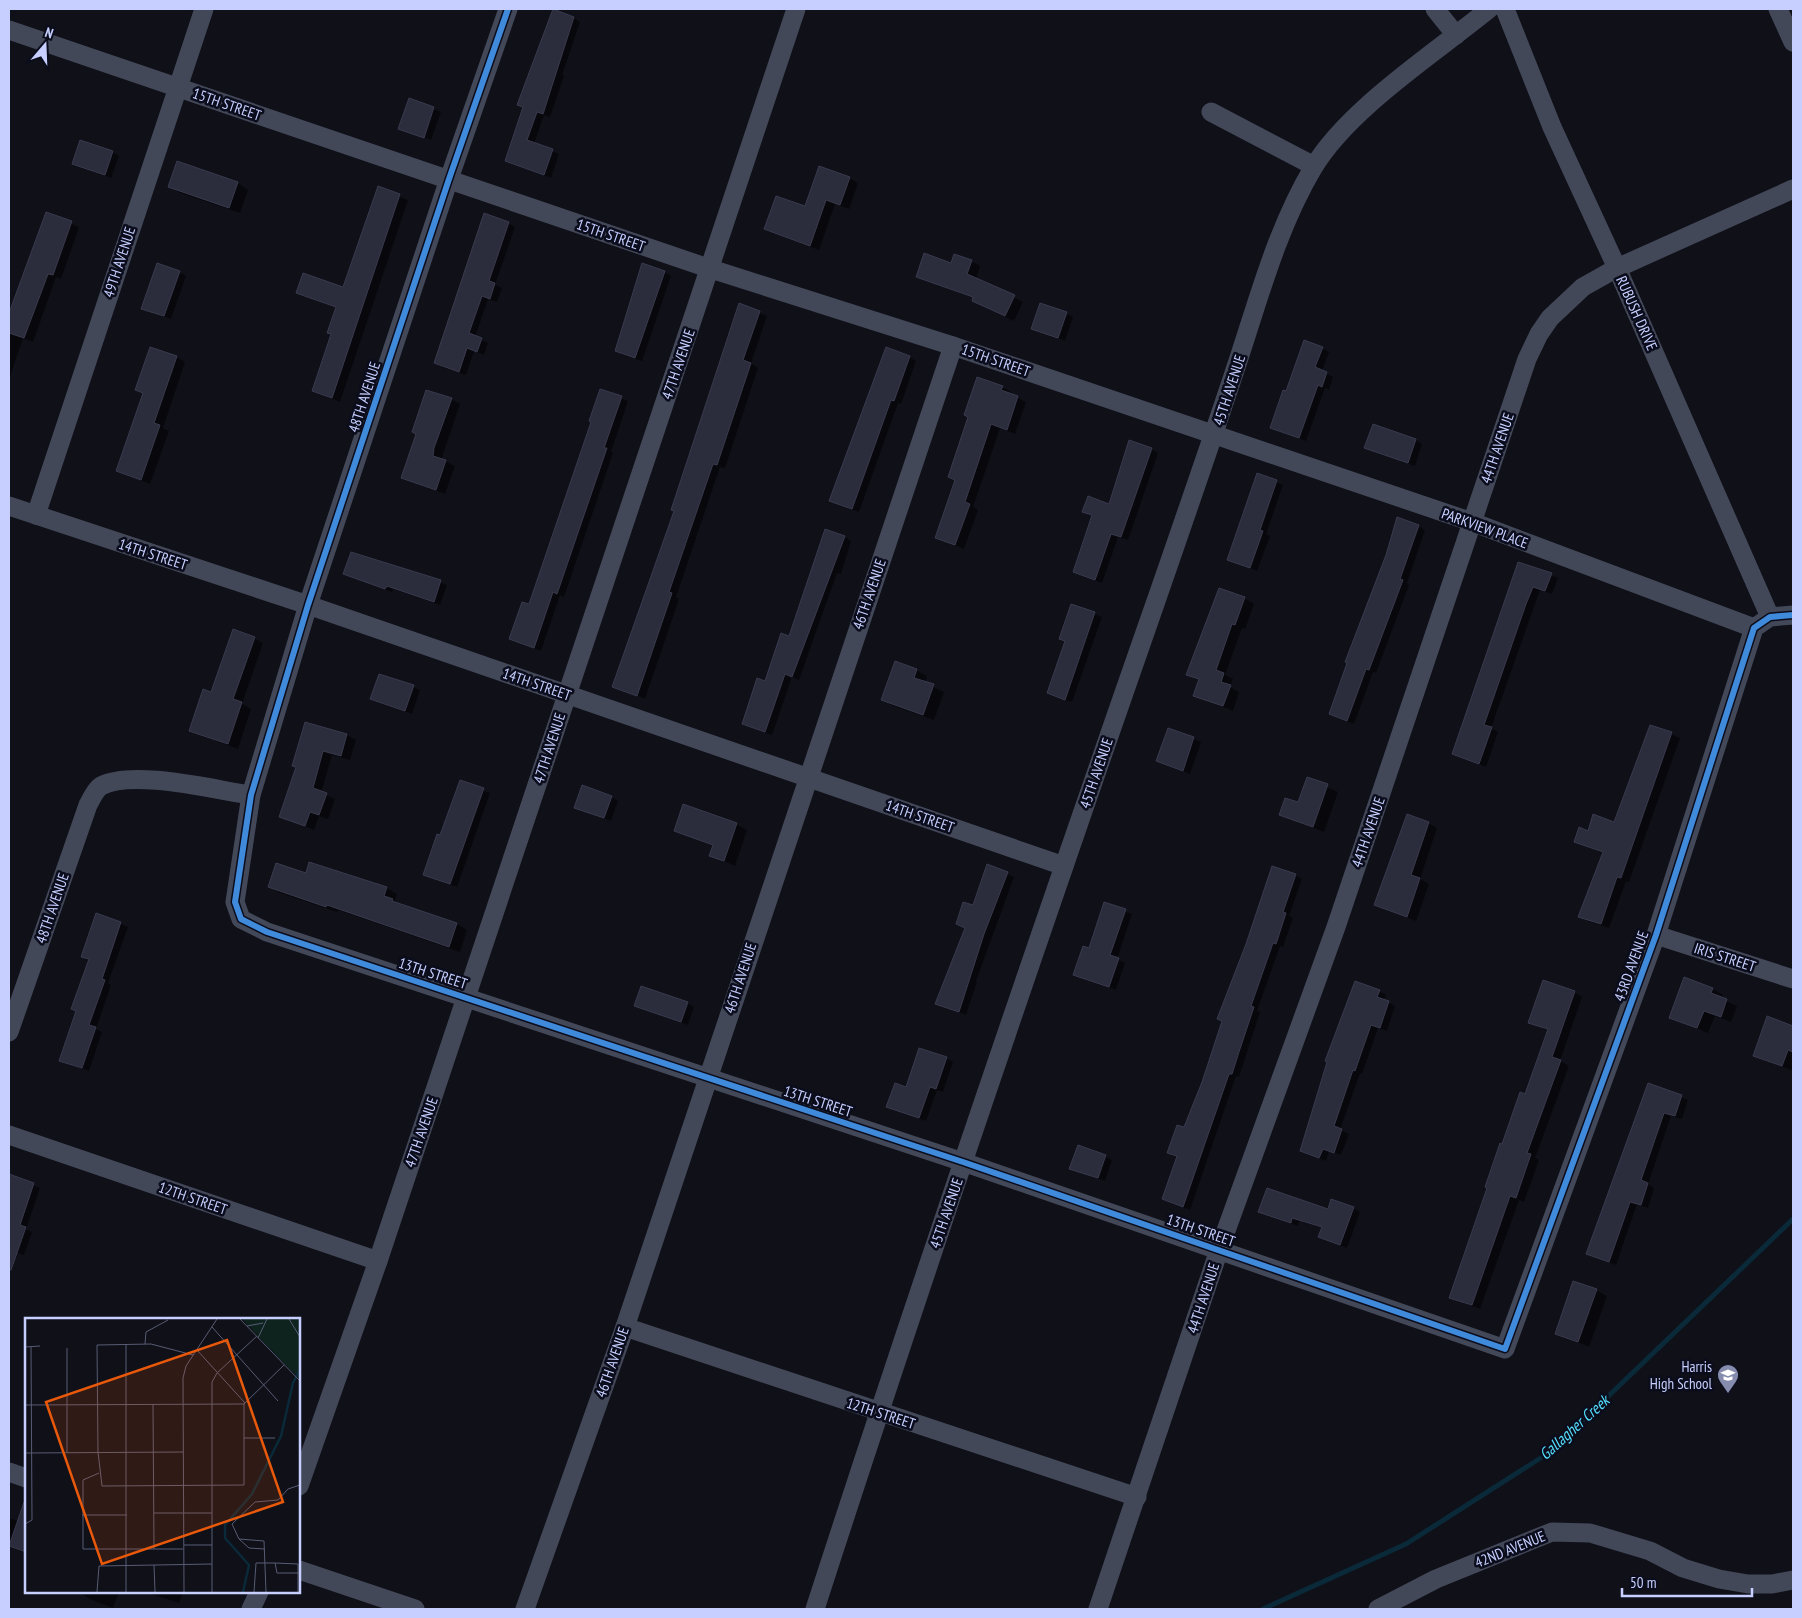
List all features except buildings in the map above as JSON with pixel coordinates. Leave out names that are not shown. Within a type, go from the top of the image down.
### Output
[{"type":"street","name":"49TH AVENUE","points":[[36,515],[176,87],[204,9]]},
{"type":"street","name":"48TH AVENUE","points":[[9,1032],[88,805],[100,787],[120,781],[149,779],[252,795],[308,605],[449,179],[508,9]]},
{"type":"street","name":"47TH AVENUE","points":[[300,1483],[378,1262],[711,269],[796,9]]},
{"type":"street","points":[[1435,9],[1456,36]]},
{"type":"street","name":"45TH AVENUE","points":[[815,1609],[878,1413],[1064,866],[1214,435],[1276,246],[1314,166],[1334,138],[1362,111],[1489,9]]},
{"type":"street","name":"RUBUSH DRIVE","points":[[1505,9],[1552,126],[1617,268],[1770,617]]},
{"type":"street","points":[[1778,9],[1793,42]]},
{"type":"street","name":"15TH STREET","points":[[9,30],[711,269],[952,346],[1214,435]]},
{"type":"street","points":[[1211,112],[1314,166]]},
{"type":"street","name":"44TH AVENUE","points":[[1098,1609],[1219,1250],[1336,927],[1527,359],[1539,334],[1567,300],[1583,287],[1617,268],[1793,190]]},
{"type":"street","name":"46TH AVENUE","points":[[525,1609],[625,1327],[806,777],[952,346]]},
{"type":"street","name":"PARKVIEW PLACE","points":[[1214,435],[1472,522],[1754,628]]},
{"type":"street","name":"14TH STREET","points":[[9,506],[308,605],[1064,866]]},
{"type":"street","points":[[1754,628],[1770,617],[1793,615]]},
{"type":"street","name":"43RD AVENUE","points":[[1505,1348],[1656,934],[1754,628]]},
{"type":"street","name":"13TH STREET","points":[[252,795],[235,902],[241,919],[267,932],[963,1162],[1505,1348]]},
{"type":"street","name":"IRIS STREET","points":[[1656,934],[1793,979]]},
{"type":"street","name":"12TH STREET","points":[[9,1135],[378,1262]]},
{"type":"street","name":"12TH STREET","points":[[625,1327],[878,1413],[1137,1497]]},
{"type":"street","points":[[9,1472],[25,1478]]},
{"type":"street","name":"42ND AVENUE","points":[[1378,1609],[1436,1579],[1552,1532],[1590,1533],[1650,1551],[1683,1568],[1719,1579],[1756,1584],[1772,1584],[1793,1580]]},
{"type":"street","points":[[300,1570],[414,1609]]},
{"type":"street","points":[[251,1609],[259,1593]]},
{"type":"waterway","name":"Gallagher Creek","points":[[1263,1609],[1406,1544],[1550,1452],[1793,1219]]},
{"type":"cycle path","points":[[508,9],[449,179],[308,605],[251,795],[235,902],[241,919],[267,932],[963,1162],[1505,1349],[1656,935],[1754,628],[1770,617],[1793,615]]},
{"type":"place","name":"Harris High School","points":[[1728,1394]]}]
